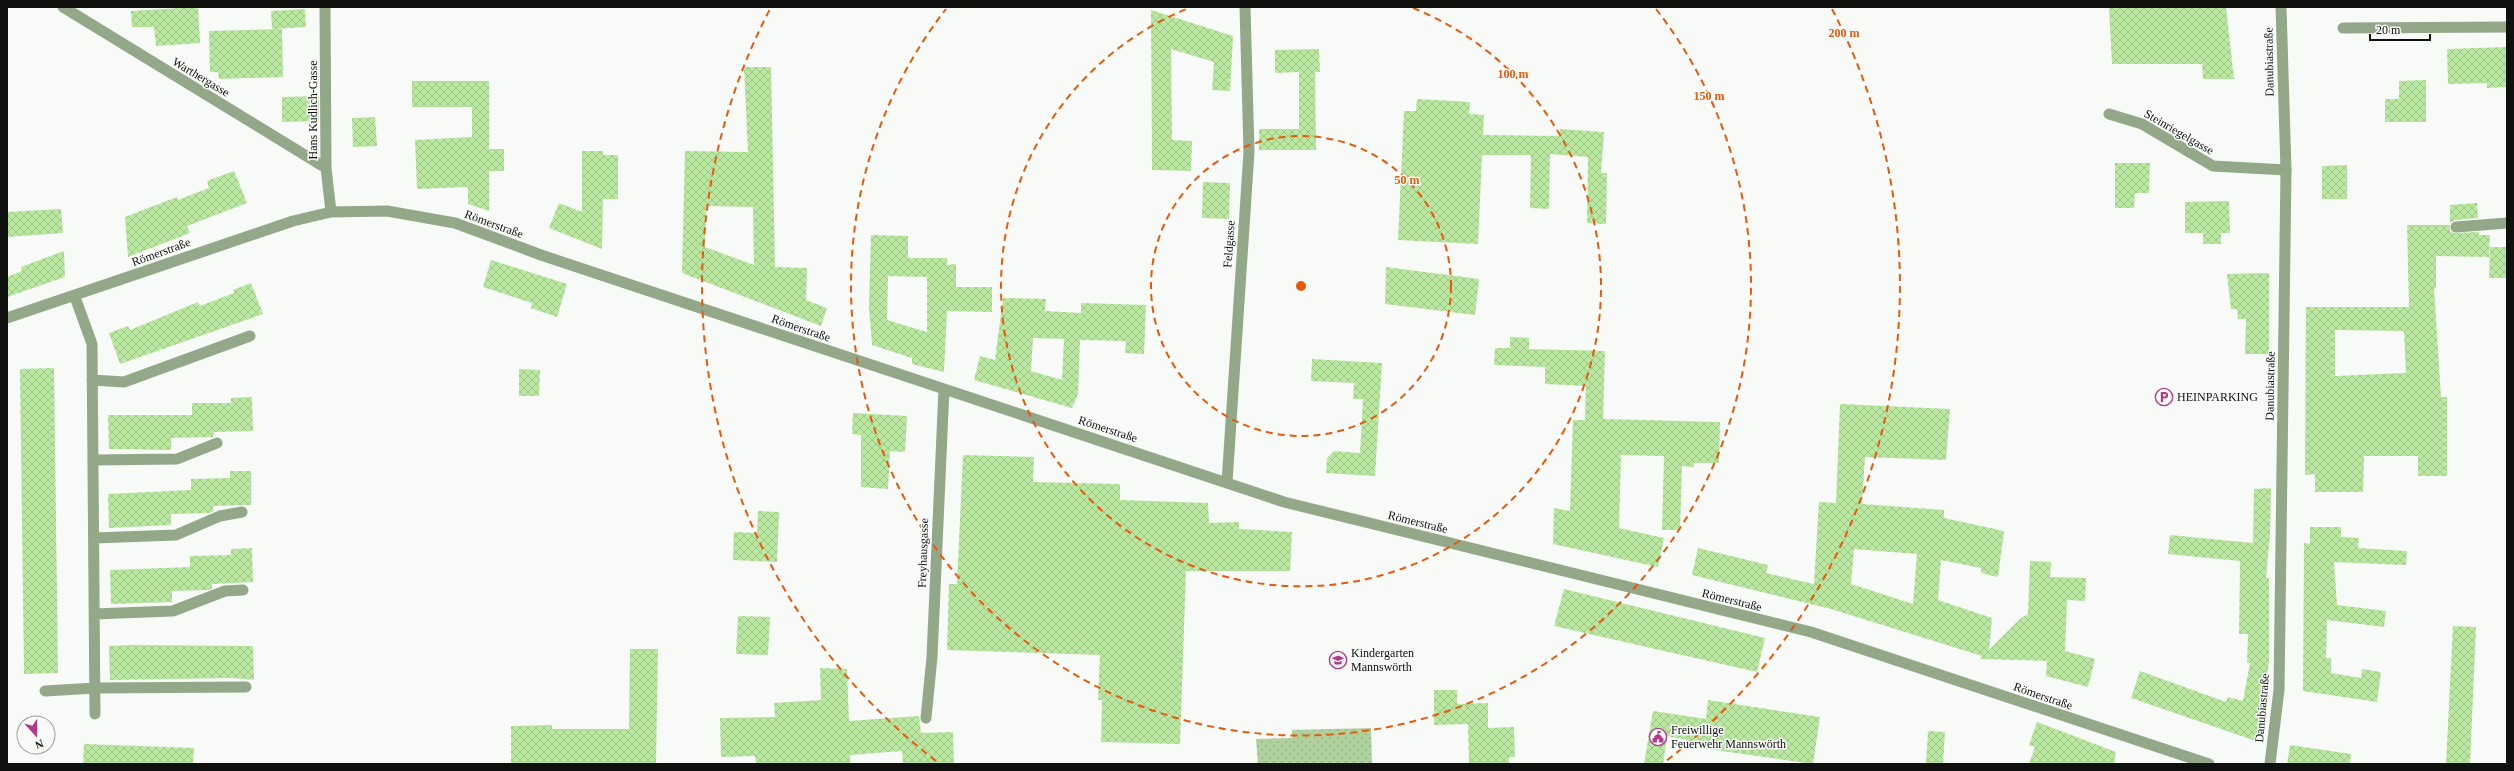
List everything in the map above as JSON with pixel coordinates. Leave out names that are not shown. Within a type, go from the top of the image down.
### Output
[{"type":"street","name":"Warthergasse","points":[[63,7],[326,168]]},
{"type":"street","name":"Hans Kudlich-Gasse","points":[[325,7],[326,168],[331,212]]},
{"type":"street","name":"Feldgasse","points":[[1227,482],[1248,152],[1245,7]]},
{"type":"street","name":"Danubiastraße","points":[[2270,764],[2279,690],[2286,170],[2281,7]]},
{"type":"street","points":[[2343,28],[2507,27]]},
{"type":"street","name":"Steinriegelgasse","points":[[2109,114],[2142,124],[2212,166],[2286,170]]},
{"type":"street","name":"Römerstraße","points":[[7,318],[75,297],[213,247],[293,221],[331,212],[388,211],[455,223],[541,255],[1291,504],[1811,632],[2209,764]]},
{"type":"street","points":[[2456,227],[2507,223]]},
{"type":"street","points":[[75,297],[92,344],[95,714]]},
{"type":"street","points":[[92,380],[124,382],[250,336]]},
{"type":"street","name":"Freyhausgasse","points":[[926,718],[932,657],[944,389]]},
{"type":"street","points":[[93,460],[177,459],[217,444]]},
{"type":"street","points":[[94,538],[176,535],[220,516],[242,512]]},
{"type":"street","points":[[94,614],[173,611],[225,591],[243,590]]},
{"type":"street","points":[[45,691],[95,688],[246,687]]},
{"type":"green space","points":[[1371,728],[1372,764],[1258,764],[1256,739],[1292,738],[1292,730]]},
{"type":"building","points":[[198,7],[200,43],[156,46],[154,27],[132,27],[131,11]]},
{"type":"building","points":[[2109,7],[2226,7],[2234,79],[2203,79],[2202,64],[2112,64]]},
{"type":"building","points":[[305,9],[306,27],[272,29],[271,11]]},
{"type":"building","points":[[1151,10],[1233,36],[1230,91],[1212,90],[1214,62],[1171,49],[1172,140],[1192,141],[1191,171],[1152,170]]},
{"type":"building","points":[[282,29],[283,77],[219,79],[218,72],[210,72],[209,31]]},
{"type":"building","points":[[2507,47],[2507,87],[2487,88],[2487,83],[2448,84],[2447,49]]},
{"type":"building","points":[[1319,49],[1320,72],[1315,72],[1316,150],[1259,150],[1259,129],[1299,129],[1299,72],[1275,73],[1275,50]]},
{"type":"building","points":[[744,67],[771,67],[775,267],[807,268],[806,300],[827,308],[821,326],[682,273],[685,151],[748,152]],"holes":[[[706,206],[753,207],[754,265],[705,247]]]},
{"type":"building","points":[[2426,80],[2426,122],[2385,122],[2385,99],[2399,99],[2399,81]]},
{"type":"building","points":[[412,81],[489,81],[489,149],[504,149],[504,171],[489,171],[489,211],[468,204],[468,187],[417,189],[415,140],[472,137],[472,107],[412,107]]},
{"type":"building","points":[[319,96],[319,121],[282,122],[282,97]]},
{"type":"building","points":[[1417,99],[1470,102],[1469,114],[1484,115],[1483,135],[1560,136],[1560,129],[1604,132],[1601,173],[1607,173],[1606,224],[1587,223],[1588,157],[1550,154],[1549,209],[1530,208],[1531,155],[1482,155],[1478,244],[1398,240],[1404,111],[1416,111]]},
{"type":"building","points":[[375,117],[377,146],[353,147],[352,118]]},
{"type":"building","points":[[582,151],[603,151],[603,155],[618,155],[618,199],[603,199],[602,249],[549,228],[559,203],[582,212]]},
{"type":"building","points":[[2115,163],[2150,163],[2149,193],[2135,193],[2134,208],[2115,208]]},
{"type":"building","points":[[2347,165],[2347,199],[2322,199],[2322,166]]},
{"type":"building","points":[[234,171],[247,203],[187,226],[190,233],[128,257],[125,217],[177,197],[178,200],[209,188],[207,181]]},
{"type":"building","points":[[1203,182],[1230,183],[1229,219],[1202,218]]},
{"type":"building","points":[[2229,201],[2230,233],[2221,233],[2221,244],[2203,244],[2203,233],[2185,233],[2185,202]]},
{"type":"building","points":[[2477,203],[2478,218],[2455,220],[2450,223],[2450,205]]},
{"type":"building","points":[[61,209],[63,233],[7,237],[7,212]]},
{"type":"building","points":[[2407,225],[2450,225],[2450,231],[2453,233],[2479,232],[2479,235],[2490,235],[2489,257],[2436,256],[2436,288],[2434,288],[2441,397],[2447,397],[2447,476],[2418,476],[2418,456],[2364,456],[2363,492],[2315,492],[2315,474],[2305,475],[2306,307],[2409,307]],"holes":[[[2335,330],[2404,331],[2406,373],[2335,376]]]},
{"type":"building","points":[[871,235],[908,236],[908,258],[947,258],[947,265],[956,264],[956,287],[992,287],[992,312],[947,311],[944,372],[912,364],[912,358],[872,345],[869,307]],"holes":[[[888,276],[927,277],[927,332],[887,320]]]},
{"type":"building","points":[[2490,247],[2507,247],[2507,278],[2489,278]]},
{"type":"building","points":[[64,251],[65,277],[7,297],[7,277],[22,271],[21,267]]},
{"type":"building","points":[[491,260],[567,284],[557,317],[531,308],[532,303],[483,287]]},
{"type":"building","points":[[1386,267],[1479,279],[1475,315],[1385,304]]},
{"type":"building","points":[[2269,273],[2269,354],[2245,354],[2246,319],[2238,319],[2237,309],[2231,309],[2227,274]]},
{"type":"building","points":[[251,283],[263,314],[120,364],[109,333],[128,326],[130,330],[198,302],[200,306],[234,293],[233,290]]},
{"type":"building","points":[[1003,298],[1046,299],[1045,311],[1081,313],[1081,303],[1146,305],[1144,354],[1125,353],[1126,341],[1080,340],[1078,394],[1072,408],[974,380],[980,356],[995,360]],"holes":[[[1033,338],[1064,339],[1062,380],[1031,371]]]},
{"type":"building","points":[[1510,337],[1529,338],[1529,349],[1605,351],[1603,419],[1720,422],[1719,463],[1694,463],[1694,467],[1682,466],[1680,530],[1662,530],[1664,456],[1621,455],[1619,528],[1664,538],[1658,567],[1553,544],[1554,508],[1570,511],[1573,420],[1585,420],[1586,386],[1545,384],[1545,367],[1494,365],[1495,348],[1510,348]]},
{"type":"building","points":[[1312,359],[1382,363],[1375,476],[1326,473],[1327,458],[1334,451],[1360,453],[1363,399],[1353,399],[1354,383],[1311,381]]},
{"type":"building","points":[[54,368],[58,673],[24,674],[20,369]]},
{"type":"building","points":[[519,369],[540,370],[539,396],[519,396]]},
{"type":"building","points":[[252,397],[253,431],[214,432],[213,437],[171,438],[171,450],[109,449],[108,415],[192,415],[192,403],[231,403],[231,398]]},
{"type":"building","points":[[1840,404],[1950,409],[1946,460],[1865,457],[1862,504],[1944,510],[1944,518],[2004,531],[1998,577],[1981,573],[1981,568],[1941,560],[1938,600],[1992,618],[1989,650],[2020,619],[2028,614],[2030,561],[2051,562],[2050,577],[2086,578],[2085,601],[2067,600],[2065,651],[2095,659],[2088,687],[2046,676],[2047,661],[1980,659],[1982,656],[1831,609],[1692,575],[1698,548],[1768,565],[1766,573],[1814,584],[1819,502],[1836,503]],"holes":[[[1854,549],[1917,554],[1913,604],[1851,584]]]},
{"type":"building","points":[[853,413],[907,416],[905,452],[890,451],[888,489],[861,487],[861,435],[852,434]]},
{"type":"building","points":[[963,455],[1034,457],[1033,482],[1120,484],[1120,500],[1208,503],[1209,523],[1239,522],[1239,529],[1292,532],[1290,571],[1186,571],[1180,744],[1101,742],[1102,700],[1098,700],[1100,655],[947,650],[949,584],[957,584]]},
{"type":"building","points":[[230,471],[251,471],[251,505],[213,506],[213,512],[210,513],[171,514],[171,525],[109,528],[108,494],[191,490],[191,479],[230,478]]},
{"type":"building","points":[[2271,488],[2270,535],[2266,578],[2269,578],[2269,663],[2256,741],[2131,698],[2140,671],[2226,702],[2228,697],[2243,701],[2250,663],[2247,663],[2248,634],[2239,634],[2240,561],[2168,554],[2170,535],[2253,543],[2254,489]]},
{"type":"building","points":[[758,511],[779,512],[777,562],[733,560],[734,532],[757,533]]},
{"type":"building","points":[[2310,527],[2341,527],[2341,537],[2359,538],[2358,548],[2407,551],[2406,565],[2334,562],[2337,605],[2386,611],[2384,627],[2327,620],[2326,658],[2331,658],[2331,673],[2361,678],[2362,669],[2381,672],[2377,702],[2303,691],[2304,543],[2310,544]]},
{"type":"building","points":[[252,548],[253,582],[212,584],[212,589],[209,590],[172,591],[172,602],[111,604],[110,570],[190,567],[190,556],[231,555],[231,549]]},
{"type":"building","points":[[1564,589],[1765,638],[1757,672],[1554,626]]},
{"type":"building","points":[[738,616],[770,617],[768,655],[736,654]]},
{"type":"building","points":[[2453,626],[2476,627],[2470,764],[2446,764]]},
{"type":"building","points":[[109,646],[253,646],[254,680],[233,678],[110,680]]},
{"type":"building","points":[[630,649],[658,649],[656,764],[511,764],[511,726],[552,725],[552,729],[629,729]]},
{"type":"building","points":[[820,668],[847,669],[849,721],[919,716],[921,733],[953,732],[954,764],[903,764],[902,751],[850,755],[850,764],[756,764],[755,756],[721,757],[720,718],[775,717],[774,703],[821,700]]},
{"type":"building","points":[[1434,690],[1457,690],[1457,704],[1488,703],[1488,728],[1514,727],[1515,757],[1509,757],[1509,764],[1469,764],[1468,724],[1434,725]]},
{"type":"building","points":[[1708,700],[1820,717],[1813,764],[1701,748],[1702,743],[1667,736],[1663,764],[1644,764],[1653,711],[1706,719]]},
{"type":"building","points":[[2037,722],[2116,752],[2114,764],[2029,764],[2035,747],[2029,745]]},
{"type":"building","points":[[1928,731],[1945,732],[1943,764],[1926,764]]},
{"type":"building","points":[[84,744],[194,748],[193,764],[83,764]]},
{"type":"building","points":[[2290,745],[2351,754],[2350,764],[2287,764]]},
{"type":"place","name":"HEINPARKING","points":[[2164,397]]},
{"type":"place","name":"Kindergarten Mannswörth","points":[[1338,660]]},
{"type":"place","name":"Freiwillige Feuerwehr Mannswörth","points":[[1658,737]]}]
